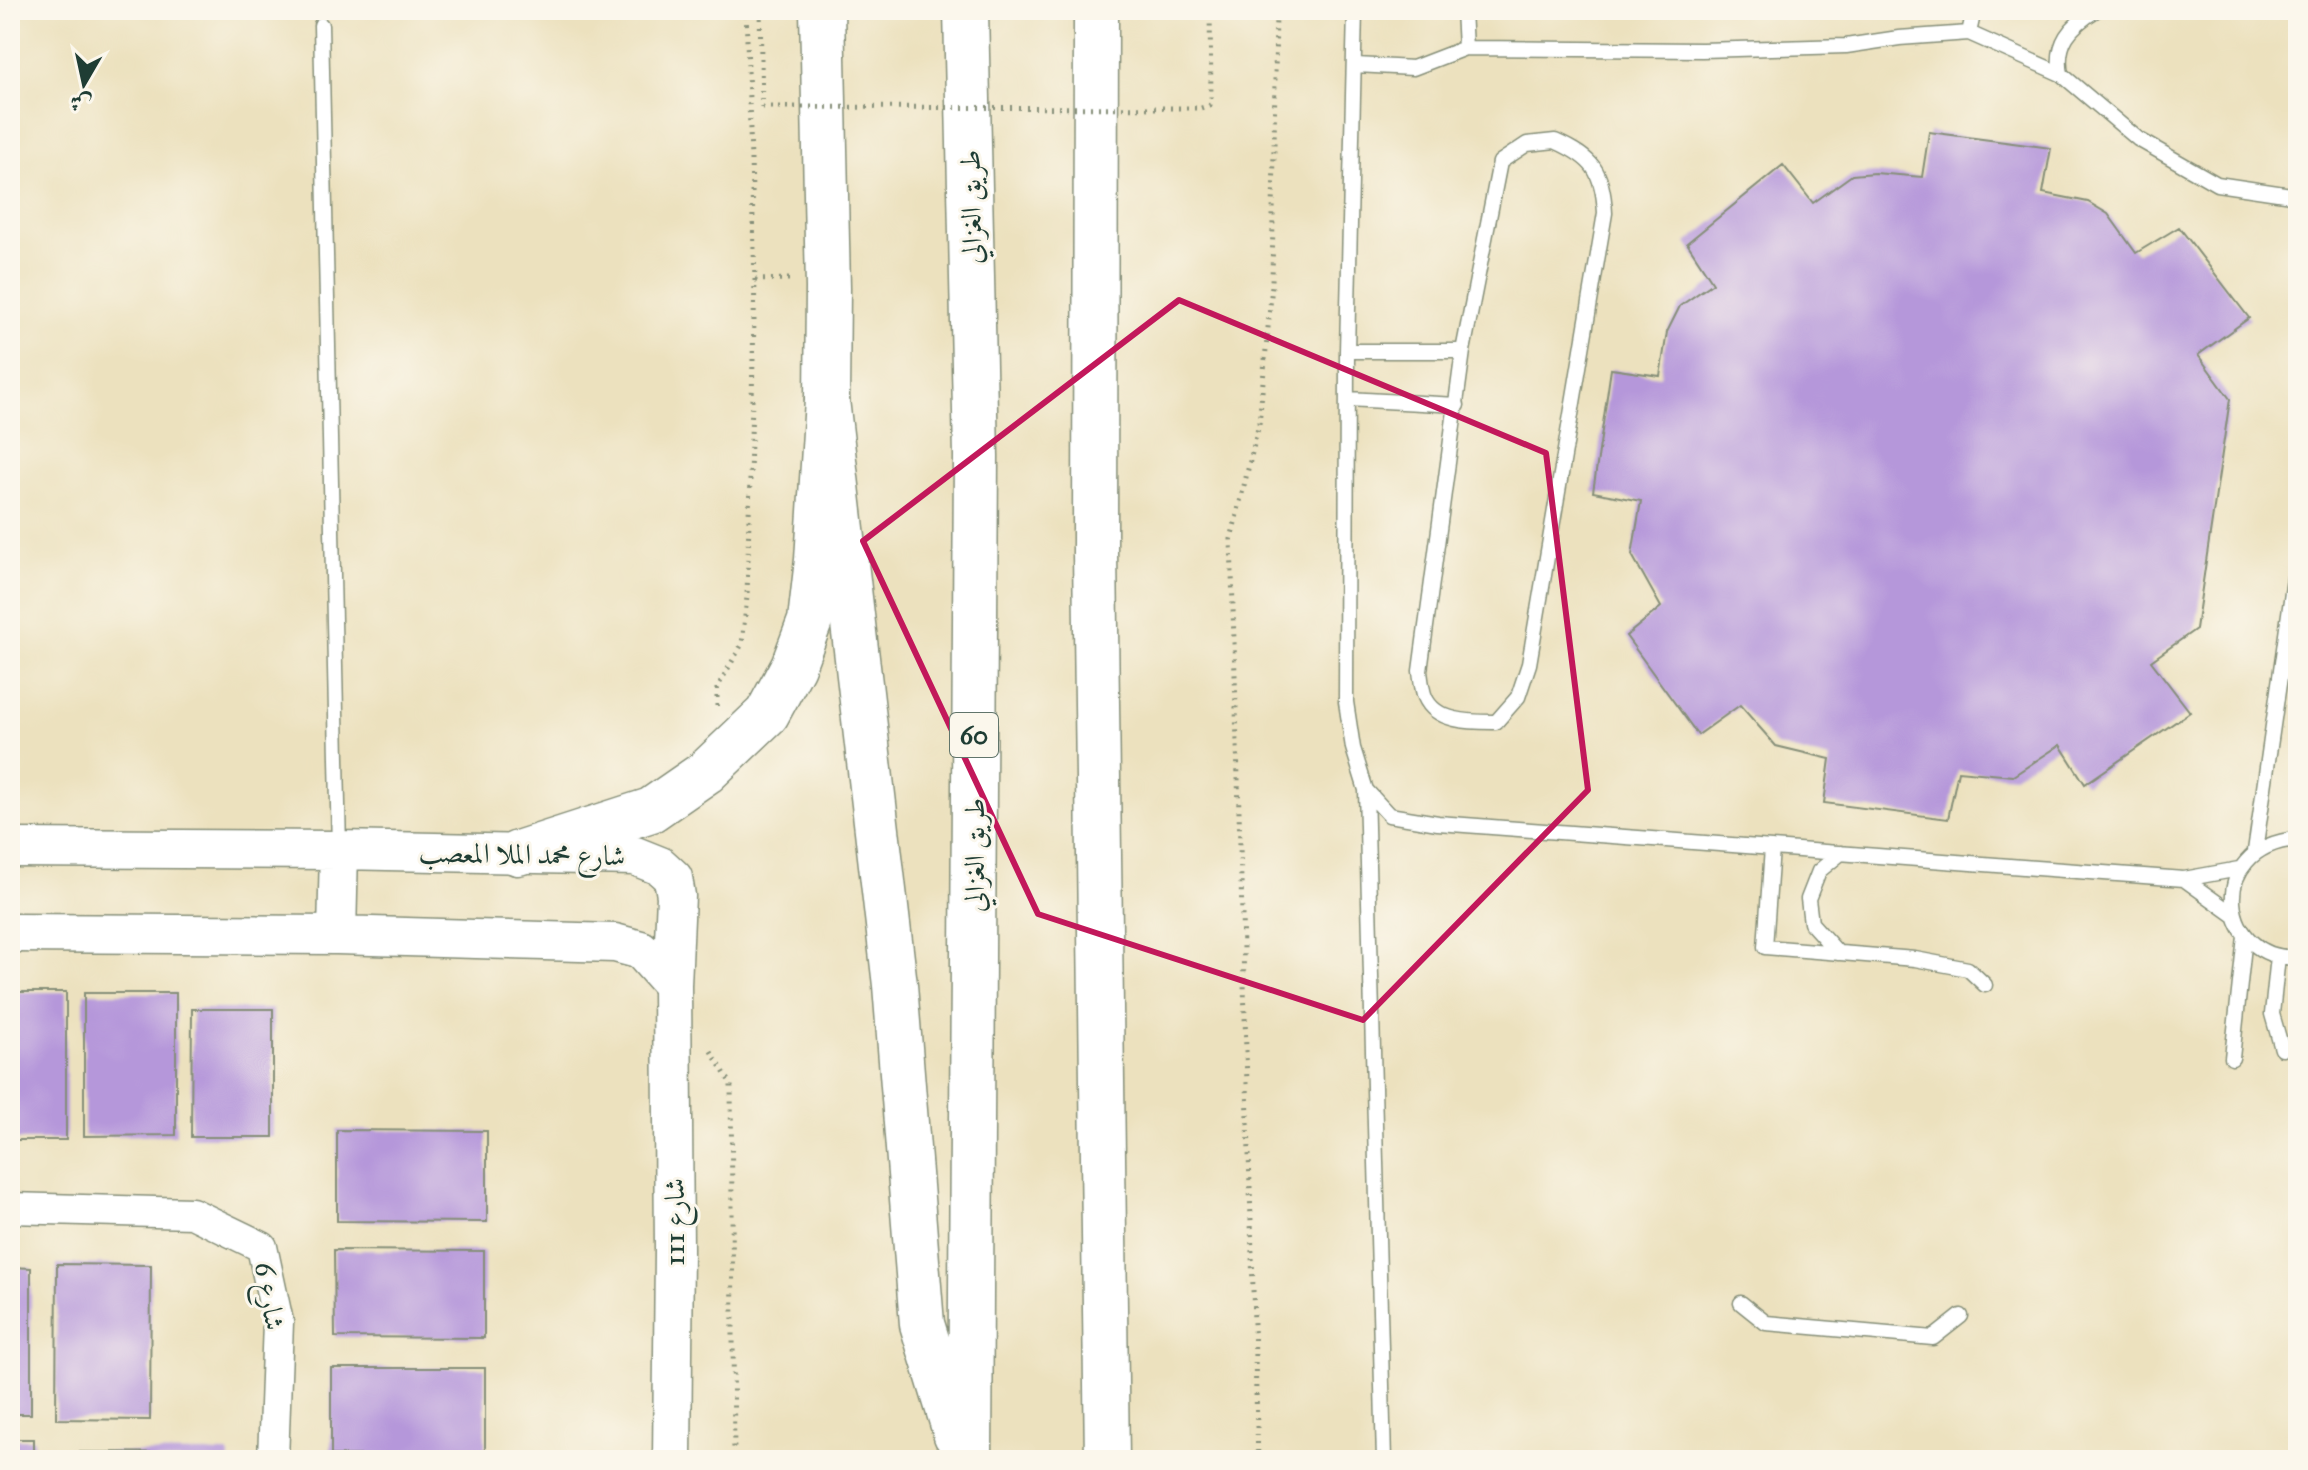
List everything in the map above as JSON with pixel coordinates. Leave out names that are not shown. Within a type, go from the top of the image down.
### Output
[{"type":"main road","points":[[518,853],[651,810],[706,772],[767,714],[793,666],[810,621],[827,400],[828,288],[822,10]]},
{"type":"main road","name":"طريق الغزالي","points":[[966,10],[976,456],[970,1460]]},
{"type":"main road","points":[[1096,10],[1095,567],[1107,1460]]},
{"type":"main road","points":[[827,400],[895,985],[922,1324],[964,1460]]},
{"type":"street","name":"شارع محمد الملا المعصب","points":[[10,848],[635,856],[660,866],[673,878],[676,896],[672,985]]},
{"type":"street","points":[[337,935],[339,850]]},
{"type":"street","points":[[10,933],[337,935],[615,943],[641,950],[672,985]]},
{"type":"street","name":"شارع 111","points":[[672,985],[672,1460]]},
{"type":"street","name":"شارع 6","points":[[10,1208],[192,1213],[262,1247],[278,1322],[273,1460]]},
{"type":"lane","points":[[1355,10],[1347,351],[1346,702],[1353,748],[1366,790],[1384,1460]]},
{"type":"lane","points":[[1463,10],[1465,48]]},
{"type":"lane","points":[[1969,33],[1974,10]]},
{"type":"lane","points":[[2061,74],[2058,57],[2071,27],[2096,10]]},
{"type":"lane","points":[[321,25],[339,850]]},
{"type":"lane","points":[[1356,65],[1413,68],[1465,48],[1702,50],[1846,46],[1969,33],[2061,74],[2138,139],[2217,184],[2298,196]]},
{"type":"lane","points":[[1555,141],[1582,153],[1603,183],[1605,213],[1529,664],[1518,697],[1496,722],[1466,722],[1442,714],[1425,700],[1420,671],[1463,351],[1500,162],[1527,144],[1555,141]]},
{"type":"lane","points":[[1347,351],[1463,351]]},
{"type":"lane","points":[[1348,399],[1457,405]]},
{"type":"lane","points":[[2255,851],[2298,551]]},
{"type":"lane","points":[[1366,790],[1389,815],[1438,823],[2184,879],[2239,869]]},
{"type":"lane","points":[[2298,839],[2276,841],[2255,851],[2239,869],[2233,892],[2234,915],[2245,936],[2263,951],[2286,958],[2298,957]]},
{"type":"lane","points":[[1772,848],[1765,947],[1915,959],[1968,969],[1985,985]]},
{"type":"lane","points":[[1838,953],[1811,923],[1808,899],[1819,871],[1841,853]]},
{"type":"lane","points":[[2184,879],[2234,915]]},
{"type":"lane","points":[[2232,1058],[2245,936]]},
{"type":"lane","points":[[2278,956],[2272,1014],[2282,1049]]},
{"type":"lane","points":[[1741,1303],[1766,1323],[1933,1338],[1961,1316]]},
{"type":"path","points":[[718,713],[717,688],[742,644],[747,597],[755,280],[746,10]]},
{"type":"path","points":[[760,10],[762,107],[1201,108],[1210,105],[1211,100],[1210,10]]},
{"type":"path","points":[[1258,1460],[1231,539],[1259,424],[1272,285],[1276,10]]},
{"type":"path","points":[[755,280],[789,279]]},
{"type":"path","points":[[709,1047],[731,1084],[734,1460]]},
{"type":"highlighted area","points":[[1179,300],[1546,453],[1588,790],[1363,1020],[1038,914],[863,541]]},
{"type":"building","points":[[1929,132],[2051,148],[2043,193],[2088,202],[2108,214],[2136,253],[2179,227],[2249,318],[2198,355],[2230,399],[2196,629],[2151,661],[2190,712],[2085,784],[2060,745],[2013,776],[1958,771],[1948,819],[1824,803],[1830,759],[1776,746],[1740,705],[1698,735],[1626,636],[1661,607],[1632,555],[1641,501],[1593,492],[1611,369],[1660,376],[1667,332],[1680,306],[1713,283],[1687,243],[1783,165],[1813,203],[1852,175],[1875,173],[1922,177]]},
{"type":"building","points":[[10,992],[66,992],[66,1140],[10,1140]]},
{"type":"building","points":[[84,993],[176,993],[176,1135],[84,1136]]},
{"type":"building","points":[[192,1009],[273,1009],[273,1137],[191,1137]]},
{"type":"building","points":[[337,1130],[487,1131],[487,1222],[337,1221]]},
{"type":"building","points":[[334,1250],[484,1251],[484,1338],[335,1337]]},
{"type":"building","points":[[57,1264],[151,1265],[150,1420],[56,1419]]},
{"type":"building","points":[[10,1267],[31,1268],[31,1414],[10,1414]]},
{"type":"building","points":[[331,1368],[485,1368],[485,1456],[331,1455]]},
{"type":"building","points":[[10,1439],[34,1439],[34,1460],[10,1460]]},
{"type":"building","points":[[64,1452],[229,1453],[229,1460],[64,1460]]}]
